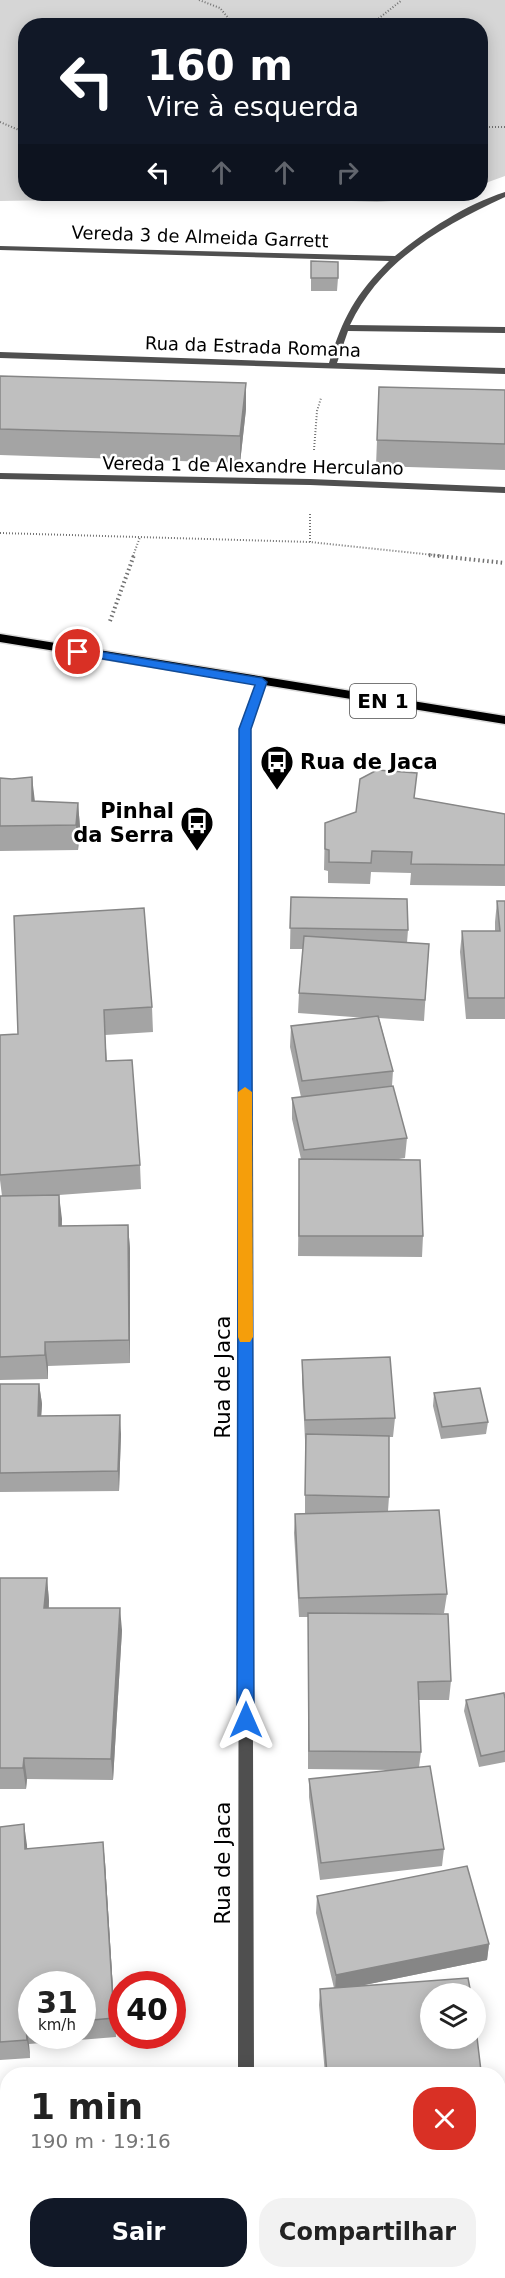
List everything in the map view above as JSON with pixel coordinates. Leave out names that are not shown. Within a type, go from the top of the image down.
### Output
[{"type":"main road","name":"EN 1","points":[[0,638],[505,720]]},
{"type":"street","points":[[332,366],[345,328],[378,277],[422,238],[461,214],[505,194]]},
{"type":"street","name":"Vereda 3 de Almeida Garrett","points":[[0,248],[399,259]]},
{"type":"street","points":[[345,328],[505,330]]},
{"type":"street","name":"Rua da Estrada Romana","points":[[0,355],[505,371]]},
{"type":"street","name":"Vereda 1 de Alexandre Herculano","points":[[0,476],[310,482],[505,490]]},
{"type":"street","name":"Rua de Jaca","points":[[246,2067],[245,729],[262,682]]},
{"type":"path","points":[[199,0],[220,8],[228,18]]},
{"type":"path","points":[[379,18],[402,0]]},
{"type":"path","points":[[0,122],[18,130]]},
{"type":"path","points":[[488,128],[505,127]]},
{"type":"path","points":[[314,452],[316,411]]},
{"type":"path","points":[[0,533],[310,542],[505,563]]},
{"type":"path","points":[[98,655],[140,537]]},
{"type":"shaded area","points":[[0,0],[505,0],[505,176],[488,182],[488,18],[18,18],[18,201],[0,201]]},
{"type":"building","points":[[311,261],[338,262],[338,278],[311,278]]},
{"type":"building","points":[[0,376],[246,383],[240,436],[0,429]]},
{"type":"building","points":[[379,387],[505,390],[505,444],[377,440]]},
{"type":"building","points":[[377,770],[417,773],[414,798],[505,814],[505,865],[411,864],[412,852],[372,851],[371,863],[329,862],[329,850],[325,849],[325,823],[356,812],[360,779]]},
{"type":"building","points":[[32,777],[32,801],[78,803],[76,825],[0,826],[0,778]]},
{"type":"building","points":[[291,897],[407,899],[408,930],[290,928]]},
{"type":"building","points":[[497,901],[505,901],[505,998],[468,998],[462,931],[500,931]]},
{"type":"building","points":[[144,908],[152,1007],[104,1010],[106,1061],[132,1060],[140,1165],[0,1175],[0,1035],[18,1034],[14,916]]},
{"type":"building","points":[[304,936],[429,944],[425,1000],[299,993]]},
{"type":"building","points":[[378,1016],[393,1071],[302,1081],[291,1026]]},
{"type":"building","points":[[393,1086],[407,1138],[304,1150],[292,1098]]},
{"type":"building","points":[[299,1159],[420,1160],[423,1236],[299,1236]]},
{"type":"building","points":[[59,1195],[59,1226],[128,1225],[129,1340],[45,1342],[45,1355],[0,1357],[0,1196]]},
{"type":"building","points":[[390,1357],[395,1418],[305,1420],[302,1360]]},
{"type":"building","points":[[0,1384],[39,1384],[38,1416],[120,1415],[118,1471],[0,1473]]},
{"type":"building","points":[[480,1388],[488,1422],[442,1427],[434,1393]]},
{"type":"building","points":[[306,1434],[389,1436],[389,1497],[305,1495]]},
{"type":"building","points":[[439,1510],[447,1594],[299,1598],[295,1514]]},
{"type":"building","points":[[0,1578],[47,1578],[44,1608],[120,1608],[111,1759],[24,1758],[23,1768],[0,1768]]},
{"type":"building","points":[[308,1613],[448,1614],[451,1681],[418,1682],[421,1752],[309,1751]]},
{"type":"building","points":[[504,1693],[505,1751],[481,1756],[466,1700]]},
{"type":"building","points":[[430,1766],[444,1849],[321,1863],[309,1779]]},
{"type":"building","points":[[24,1824],[25,1849],[103,1842],[111,1971],[108,1971],[108,2019],[96,2020],[96,1971],[18,1971],[18,2041],[0,2042],[0,1827]]},
{"type":"building","points":[[467,1866],[489,1944],[336,1975],[317,1896]]},
{"type":"building","points":[[468,1978],[469,1983],[420,1983],[420,2049],[478,2049],[481,2067],[326,2067],[320,1989]]},
{"type":"slow traffic","points":[[245,1092],[245,1337]]},
{"type":"place","name":"Rua de Jaca","points":[[277,791]]},
{"type":"place","name":"Pinhal da Serra","points":[[197,852]]},
{"type":"route","points":[[78,652],[262,682],[245,729],[246,1720]]}]
